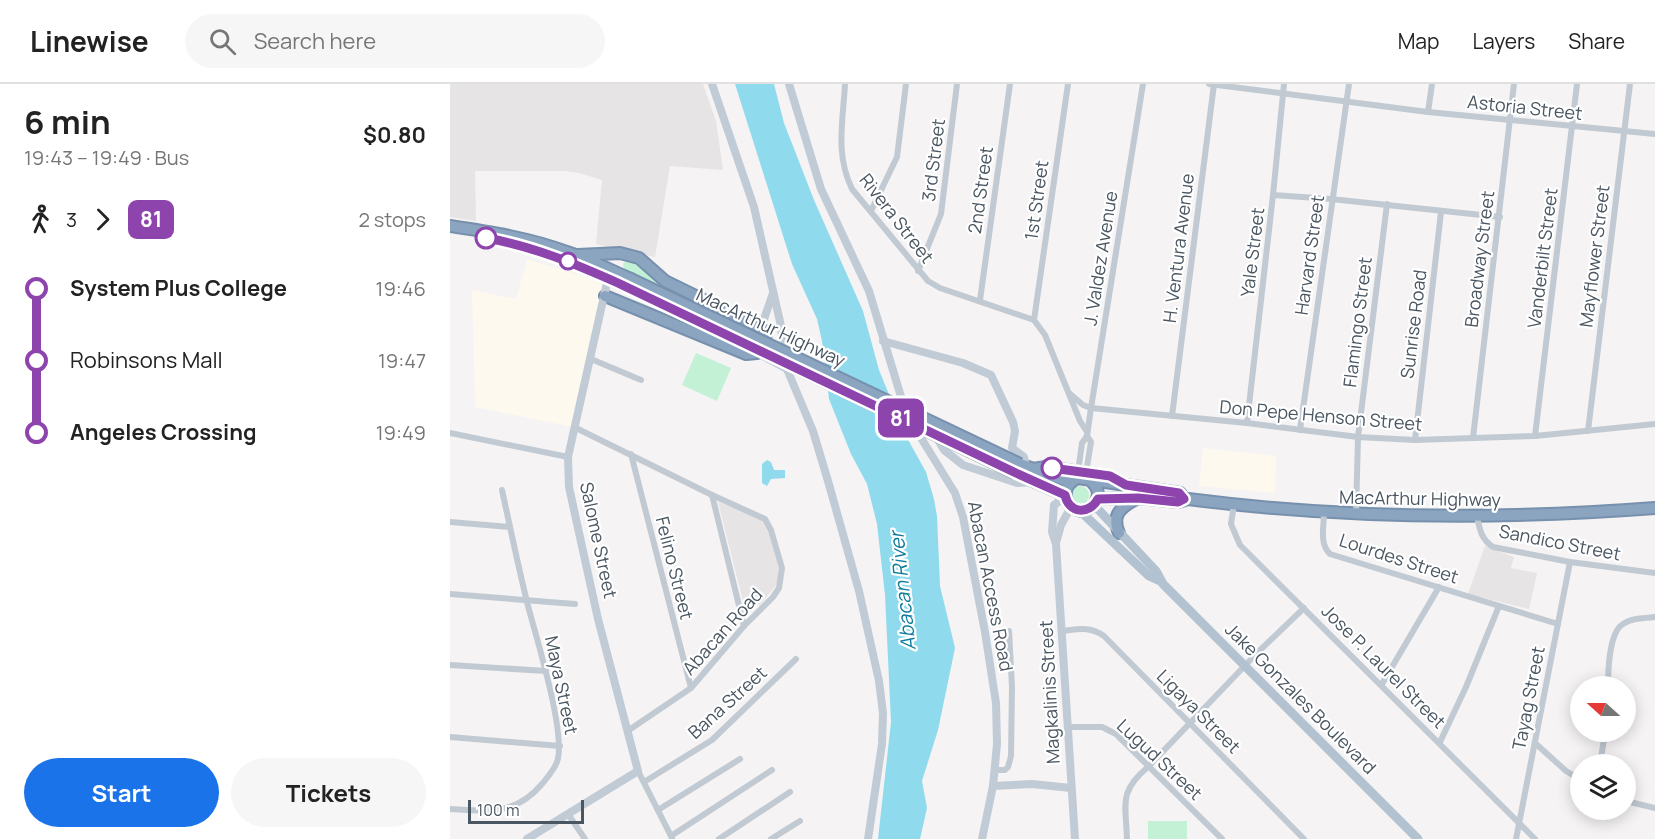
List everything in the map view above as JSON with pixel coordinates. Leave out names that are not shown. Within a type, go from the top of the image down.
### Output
[{"type":"highway","name":"MacArthur Highway","points":[[450,226],[515,236],[578,255],[627,281],[1024,468],[1070,482]]},
{"type":"highway","name":"MacArthur Highway","points":[[450,233],[514,243],[560,257],[608,278],[627,281]]},
{"type":"highway","points":[[578,255],[620,253],[634,256],[643,260],[652,271],[670,284],[761,328],[766,338],[763,347],[757,353],[750,355],[605,296]]},
{"type":"highway","points":[[627,281],[619,266],[620,260],[623,256],[634,256]]},
{"type":"highway","points":[[608,278],[611,289],[622,302]]},
{"type":"highway","points":[[1024,468],[1046,467],[1085,475],[1097,489],[1096,502],[1088,510],[1076,509],[1065,496],[1070,482],[1085,475]]},
{"type":"highway","name":"MacArthur Highway","points":[[1024,468],[1035,482],[1065,496]]},
{"type":"highway","name":"MacArthur Highway","points":[[1085,475],[1126,485],[1179,493],[1184,499]]},
{"type":"highway","name":"MacArthur Highway","points":[[1096,502],[1138,498],[1178,502],[1184,499],[1356,515],[1477,517],[1655,508]]},
{"type":"highway","points":[[1119,533],[1115,523],[1117,514],[1125,505],[1138,498]]},
{"type":"main road","name":"Jake Gonzales Boulevard","points":[[1096,502],[1119,533],[1156,571],[1160,581]]},
{"type":"main road","name":"Jake Gonzales Boulevard","points":[[1076,509],[1149,576],[1160,581],[1418,839]]},
{"type":"street","points":[[712,84],[754,207],[783,335],[783,355],[787,369],[813,431],[864,610],[884,713],[882,744],[868,839]]},
{"type":"street","name":"Abacan Access Road","points":[[789,84],[821,189],[864,281],[902,400],[918,433],[955,494],[968,535],[996,703],[997,744],[993,786],[982,839]]},
{"type":"street","name":"Rivera Street","points":[[845,84],[841,150],[843,168],[852,189],[928,281],[940,288],[1034,320]]},
{"type":"street","points":[[871,211],[897,158],[906,84]]},
{"type":"street","name":"3rd Street","points":[[918,271],[941,214],[957,84]]},
{"type":"street","name":"2nd Street","points":[[980,300],[1010,84]]},
{"type":"street","name":"1st Street","points":[[1034,320],[1068,84]]},
{"type":"street","name":"J. Valdez Avenue","points":[[1085,475],[1091,442],[1087,434],[1143,84]]},
{"type":"street","name":"Astoria Street","points":[[1209,84],[1428,112],[1655,134]]},
{"type":"street","name":"H. Ventura Avenue","points":[[1172,416],[1214,84]]},
{"type":"street","name":"Yale Street","points":[[1247,423],[1284,84]]},
{"type":"street","name":"Harvard Street","points":[[1300,430],[1349,84]]},
{"type":"street","points":[[1428,112],[1432,84]]},
{"type":"street","name":"Broadway Street","points":[[1473,438],[1515,84]]},
{"type":"street","name":"Vanderbilt Street","points":[[1535,436],[1577,84]]},
{"type":"street","name":"Mayflower Street","points":[[1588,431],[1630,84]]},
{"type":"street","points":[[1273,195],[1387,204],[1500,217]]},
{"type":"street","name":"Flamingo Street","points":[[1356,515],[1358,437],[1387,204]]},
{"type":"street","name":"Sunrise Road","points":[[1415,440],[1441,212]]},
{"type":"street","name":"Salome Street","points":[[608,278],[568,457],[569,487],[598,619],[638,771]]},
{"type":"street","points":[[761,328],[774,292]]},
{"type":"street","points":[[1034,320],[1045,335],[1087,434]]},
{"type":"street","points":[[884,341],[963,363],[991,375],[1013,422],[1015,431],[1012,448],[1024,457],[1024,468]]},
{"type":"street","points":[[757,353],[787,369]]},
{"type":"street","points":[[591,359],[641,380]]},
{"type":"street","points":[[1070,393],[1083,405],[1091,408]]},
{"type":"street","points":[[902,400],[931,430],[944,450],[963,465],[1017,483],[1035,482]]},
{"type":"street","name":"Don Pepe Henson Street","points":[[1091,408],[1247,423],[1358,437],[1415,440],[1535,436],[1655,424]]},
{"type":"street","name":"Abacan Road","points":[[576,428],[765,519],[771,530],[782,567],[780,588],[691,688],[629,730]]},
{"type":"street","points":[[918,433],[926,429],[931,430]]},
{"type":"street","points":[[450,433],[568,457]]},
{"type":"street","name":"Felino Street","points":[[631,454],[691,688]]},
{"type":"street","name":"Maya Street","points":[[450,809],[494,812],[513,807],[528,798],[550,774],[557,762],[560,746],[546,671],[502,490]]},
{"type":"street","points":[[712,495],[744,626]]},
{"type":"street","name":"Magkalinis Street","points":[[1065,496],[1054,505],[1052,532],[1056,544],[1075,839]]},
{"type":"street","name":"Jose P. Laurel Street","points":[[1234,504],[1231,524],[1240,545],[1535,839]]},
{"type":"street","name":"Magkalinis Street","points":[[1056,544],[1061,525],[1076,509]]},
{"type":"street","name":"Lourdes Street","points":[[1324,513],[1324,545],[1330,554],[1558,624]]},
{"type":"street","name":"Sandico Street","points":[[1477,517],[1485,542],[1493,547],[1570,562],[1655,573]]},
{"type":"street","points":[[450,522],[510,527]]},
{"type":"street","name":"Tayag Street","points":[[1516,839],[1570,562]]},
{"type":"street","points":[[1382,684],[1439,587]]},
{"type":"street","points":[[450,594],[575,604]]},
{"type":"street","points":[[1440,742],[1499,606]]},
{"type":"street","points":[[1127,839],[1126,800],[1128,788],[1134,779],[1304,609]]},
{"type":"street","points":[[1609,676],[1614,635],[1620,625],[1631,620],[1655,616]]},
{"type":"street","name":"Ligaya Street","points":[[1062,632],[1088,628],[1096,630],[1304,839]]},
{"type":"street","points":[[994,770],[1008,767],[1011,756],[1012,687],[1009,631]]},
{"type":"street","name":"Bana Street","points":[[644,782],[712,741],[796,659]]},
{"type":"street","points":[[450,665],[546,671]]},
{"type":"street","name":"Lugud Street","points":[[1068,727],[1102,727],[1110,730],[1149,766],[1218,838]]},
{"type":"street","points":[[450,737],[560,746]]},
{"type":"street","points":[[1535,743],[1570,773]]},
{"type":"street","points":[[658,810],[740,759]]},
{"type":"street","points":[[531,838],[638,771],[672,837],[772,770]]},
{"type":"street","points":[[993,786],[1032,784],[1071,788]]},
{"type":"street","points":[[719,839],[790,792]]},
{"type":"street","points":[[1636,803],[1655,808]]},
{"type":"street","points":[[568,814],[585,839]]},
{"type":"street","points":[[771,839],[800,821]]},
{"type":"shaded area","points":[[450,84],[703,84],[716,121],[723,170],[670,166],[655,257],[596,244],[602,180],[579,173],[475,171],[476,221],[450,217]]},
{"type":"shaded area","points":[[527,259],[607,284],[573,427],[475,407],[472,290],[516,299]]},
{"type":"shaded area","points":[[1203,448],[1276,456],[1275,493],[1199,486]]},
{"type":"shaded area","points":[[718,502],[759,516],[769,525],[779,569],[778,583],[760,605],[745,609]]},
{"type":"shaded area","points":[[1485,546],[1514,557],[1511,568],[1537,573],[1529,609],[1468,594]]},
{"type":"green space","points":[[627,260],[667,285],[670,290],[624,269],[623,264]]},
{"type":"green space","points":[[696,353],[731,368],[717,401],[682,385]]},
{"type":"green space","points":[[1076,486],[1084,486],[1089,491],[1087,502],[1076,504],[1071,499],[1071,491]]},
{"type":"green space","points":[[1148,821],[1187,821],[1187,839],[1148,839]]},
{"type":"water","name":"Abacan River","points":[[735,84],[774,84],[784,123],[814,200],[863,311],[879,370],[906,436],[926,472],[934,499],[937,516],[940,586],[955,648],[938,730],[922,781],[927,808],[920,839],[878,839],[891,722],[885,595],[877,524],[867,484],[851,454],[829,399],[817,319],[792,264]]},
{"type":"water","points":[[767,460],[771,462],[774,470],[785,470],[785,478],[771,479],[767,486],[762,483],[762,464]]},
{"type":"bus line","name":"81","points":[[486,238],[514,243],[560,257],[618,283],[1065,495],[1066,501],[1075,510],[1088,510],[1098,499],[1138,498],[1170,502],[1184,499],[1179,493],[1126,485],[1110,476],[1052,468]]}]
